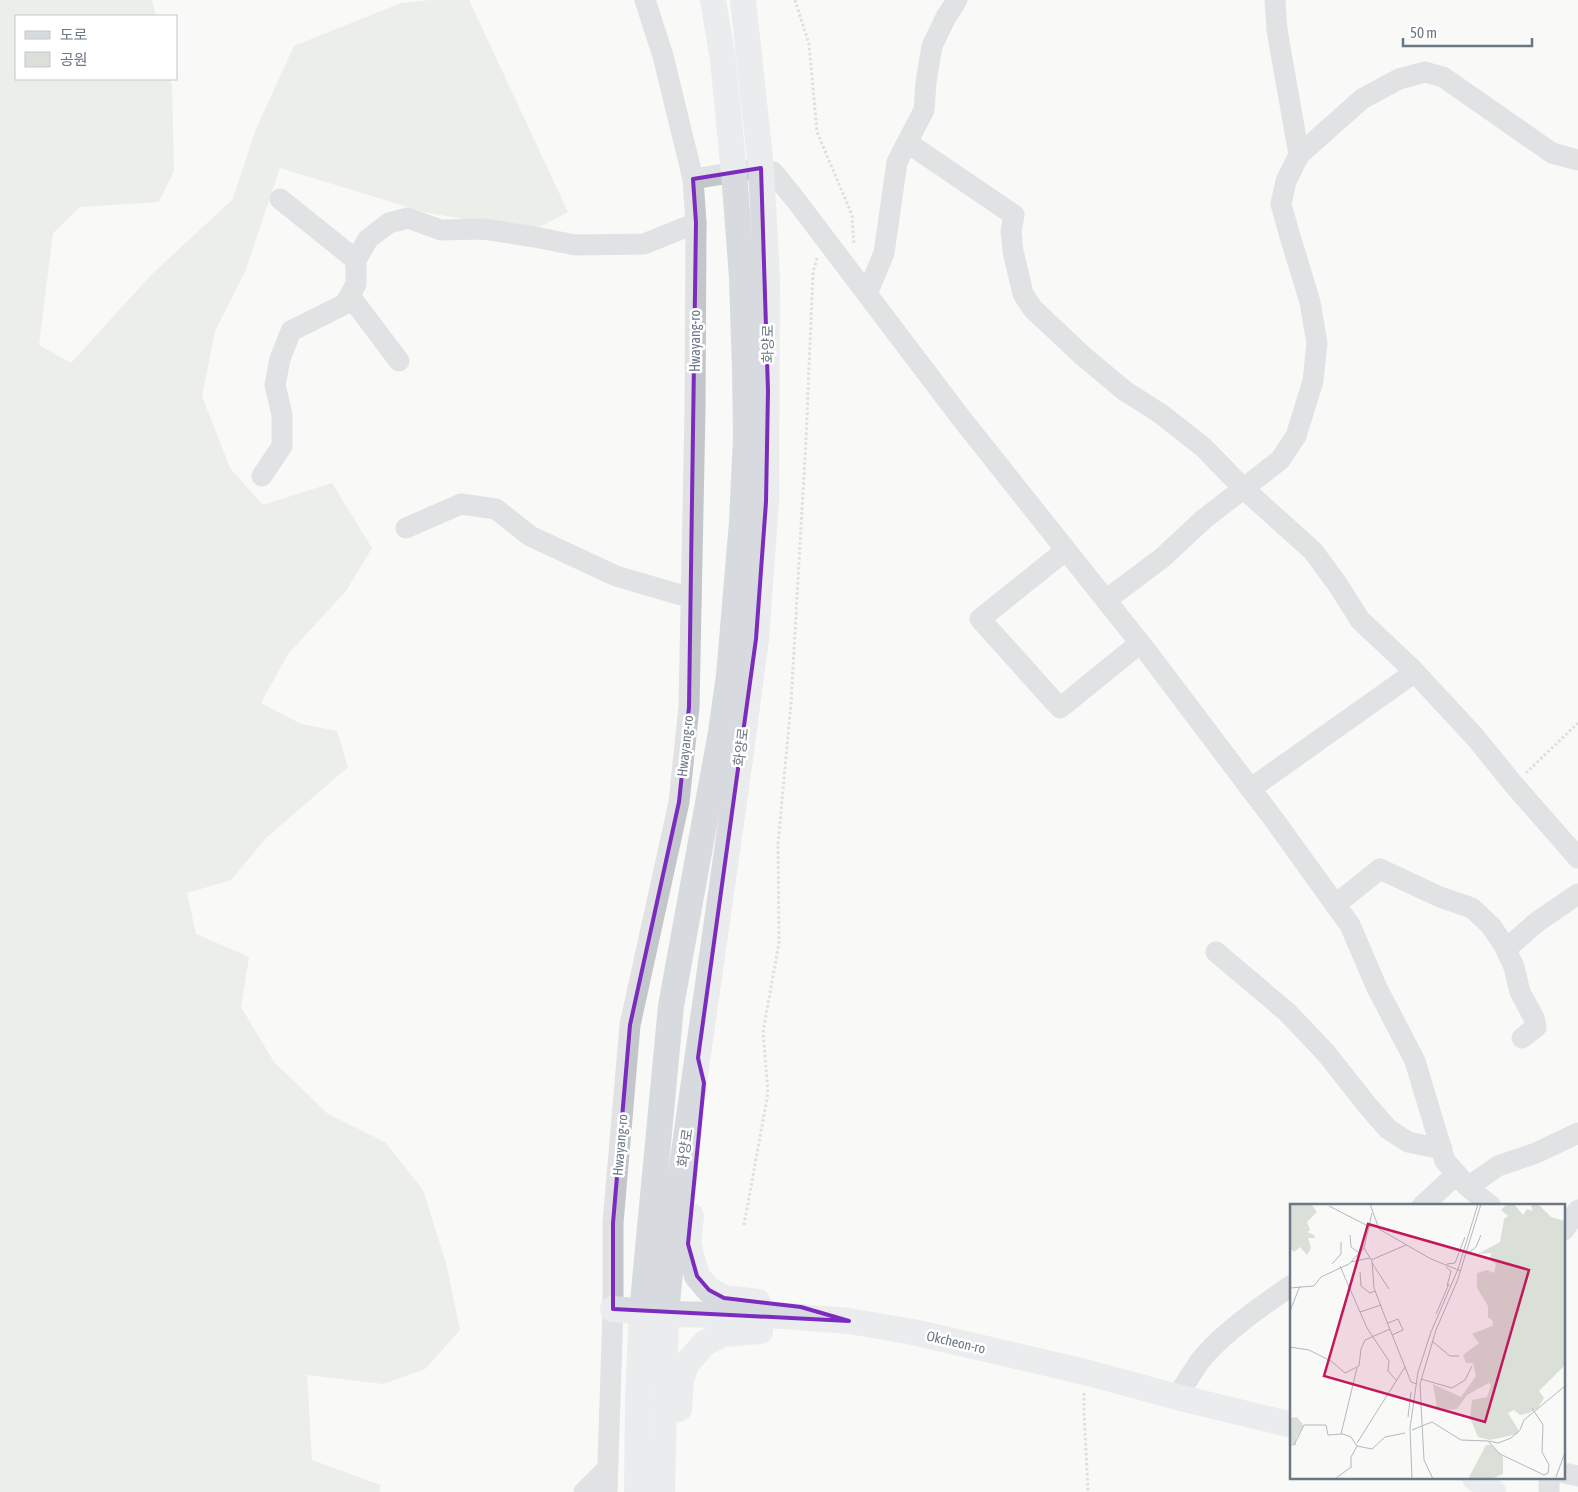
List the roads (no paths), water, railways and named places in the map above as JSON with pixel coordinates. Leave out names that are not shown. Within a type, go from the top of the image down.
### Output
[{"type":"main road","points":[[637,1492],[638,1399],[654,1313],[671,1006],[721,732],[729,675],[741,531],[746,438],[742,278],[723,60],[713,0]]},
{"type":"main road","name":"화양로","points":[[662,1492],[654,1313],[677,1202],[737,782],[756,639],[766,502],[767,280],[761,168],[743,0]]},
{"type":"main road","points":[[698,1058],[704,1083],[688,1244],[697,1276],[709,1290],[724,1298],[801,1306],[850,1322]]},
{"type":"main road","name":"Okcheon-ro","points":[[613,1309],[654,1313],[786,1316],[850,1322],[913,1332],[1085,1372],[1290,1426]]},
{"type":"main road","points":[[678,1492],[681,1380],[687,1363],[705,1344],[724,1334],[850,1322]]},
{"type":"main road","points":[[1479,1480],[1486,1484],[1493,1492]]},
{"type":"street","name":"Hwayang-ro","points":[[607,1492],[613,1309],[613,1223],[630,1025],[679,802],[690,707],[696,223],[692,179],[663,56],[645,0]]},
{"type":"street","points":[[867,294],[884,253],[897,162],[924,110],[932,46],[946,16],[957,0]]},
{"type":"street","points":[[1275,0],[1277,30],[1299,155]]},
{"type":"street","points":[[1106,600],[1162,558],[1204,519],[1280,460],[1296,436],[1313,381],[1317,343],[1310,302],[1288,233],[1281,204],[1286,181],[1299,155],[1362,99],[1399,79],[1424,72],[1443,77],[1552,153],[1578,160]]},
{"type":"street","points":[[908,143],[1014,215],[1011,231],[1014,251],[1023,294],[1033,309],[1083,356],[1125,391],[1160,414],[1203,447],[1243,488],[1313,551],[1338,585],[1360,620],[1415,672],[1475,737],[1578,858]]},
{"type":"street","points":[[692,179],[761,168],[773,172],[961,418],[1140,643],[1350,925],[1377,988],[1415,1061],[1445,1160],[1462,1180],[1488,1204]]},
{"type":"street","points":[[280,199],[356,260]]},
{"type":"street","points":[[262,476],[282,446],[282,415],[274,385],[280,359],[292,331],[346,304],[356,284],[356,260],[368,239],[389,223],[408,218],[441,230],[483,229],[575,245],[644,244],[696,223]]},
{"type":"street","points":[[350,296],[399,362]]},
{"type":"street","points":[[406,528],[461,504],[496,509],[530,536],[616,576],[691,598]]},
{"type":"street","points":[[1066,550],[980,619],[1060,708],[1140,643]]},
{"type":"street","points":[[1250,789],[1415,672]]},
{"type":"street","points":[[1335,905],[1380,869],[1432,894],[1472,908],[1491,926],[1506,949],[1514,967],[1520,992],[1534,1018],[1536,1027],[1522,1038]]},
{"type":"street","points":[[1506,949],[1536,922],[1578,894]]},
{"type":"street","points":[[1216,952],[1287,1012],[1326,1053],[1367,1105],[1388,1128],[1408,1142],[1442,1149]]},
{"type":"street","points":[[1425,1204],[1462,1180],[1536,1152],[1578,1133]]},
{"type":"street","points":[[1566,1227],[1578,1210]]},
{"type":"street","points":[[1176,1397],[1201,1360],[1224,1337],[1290,1286]]},
{"type":"street","points":[[584,1492],[607,1469]]}]
